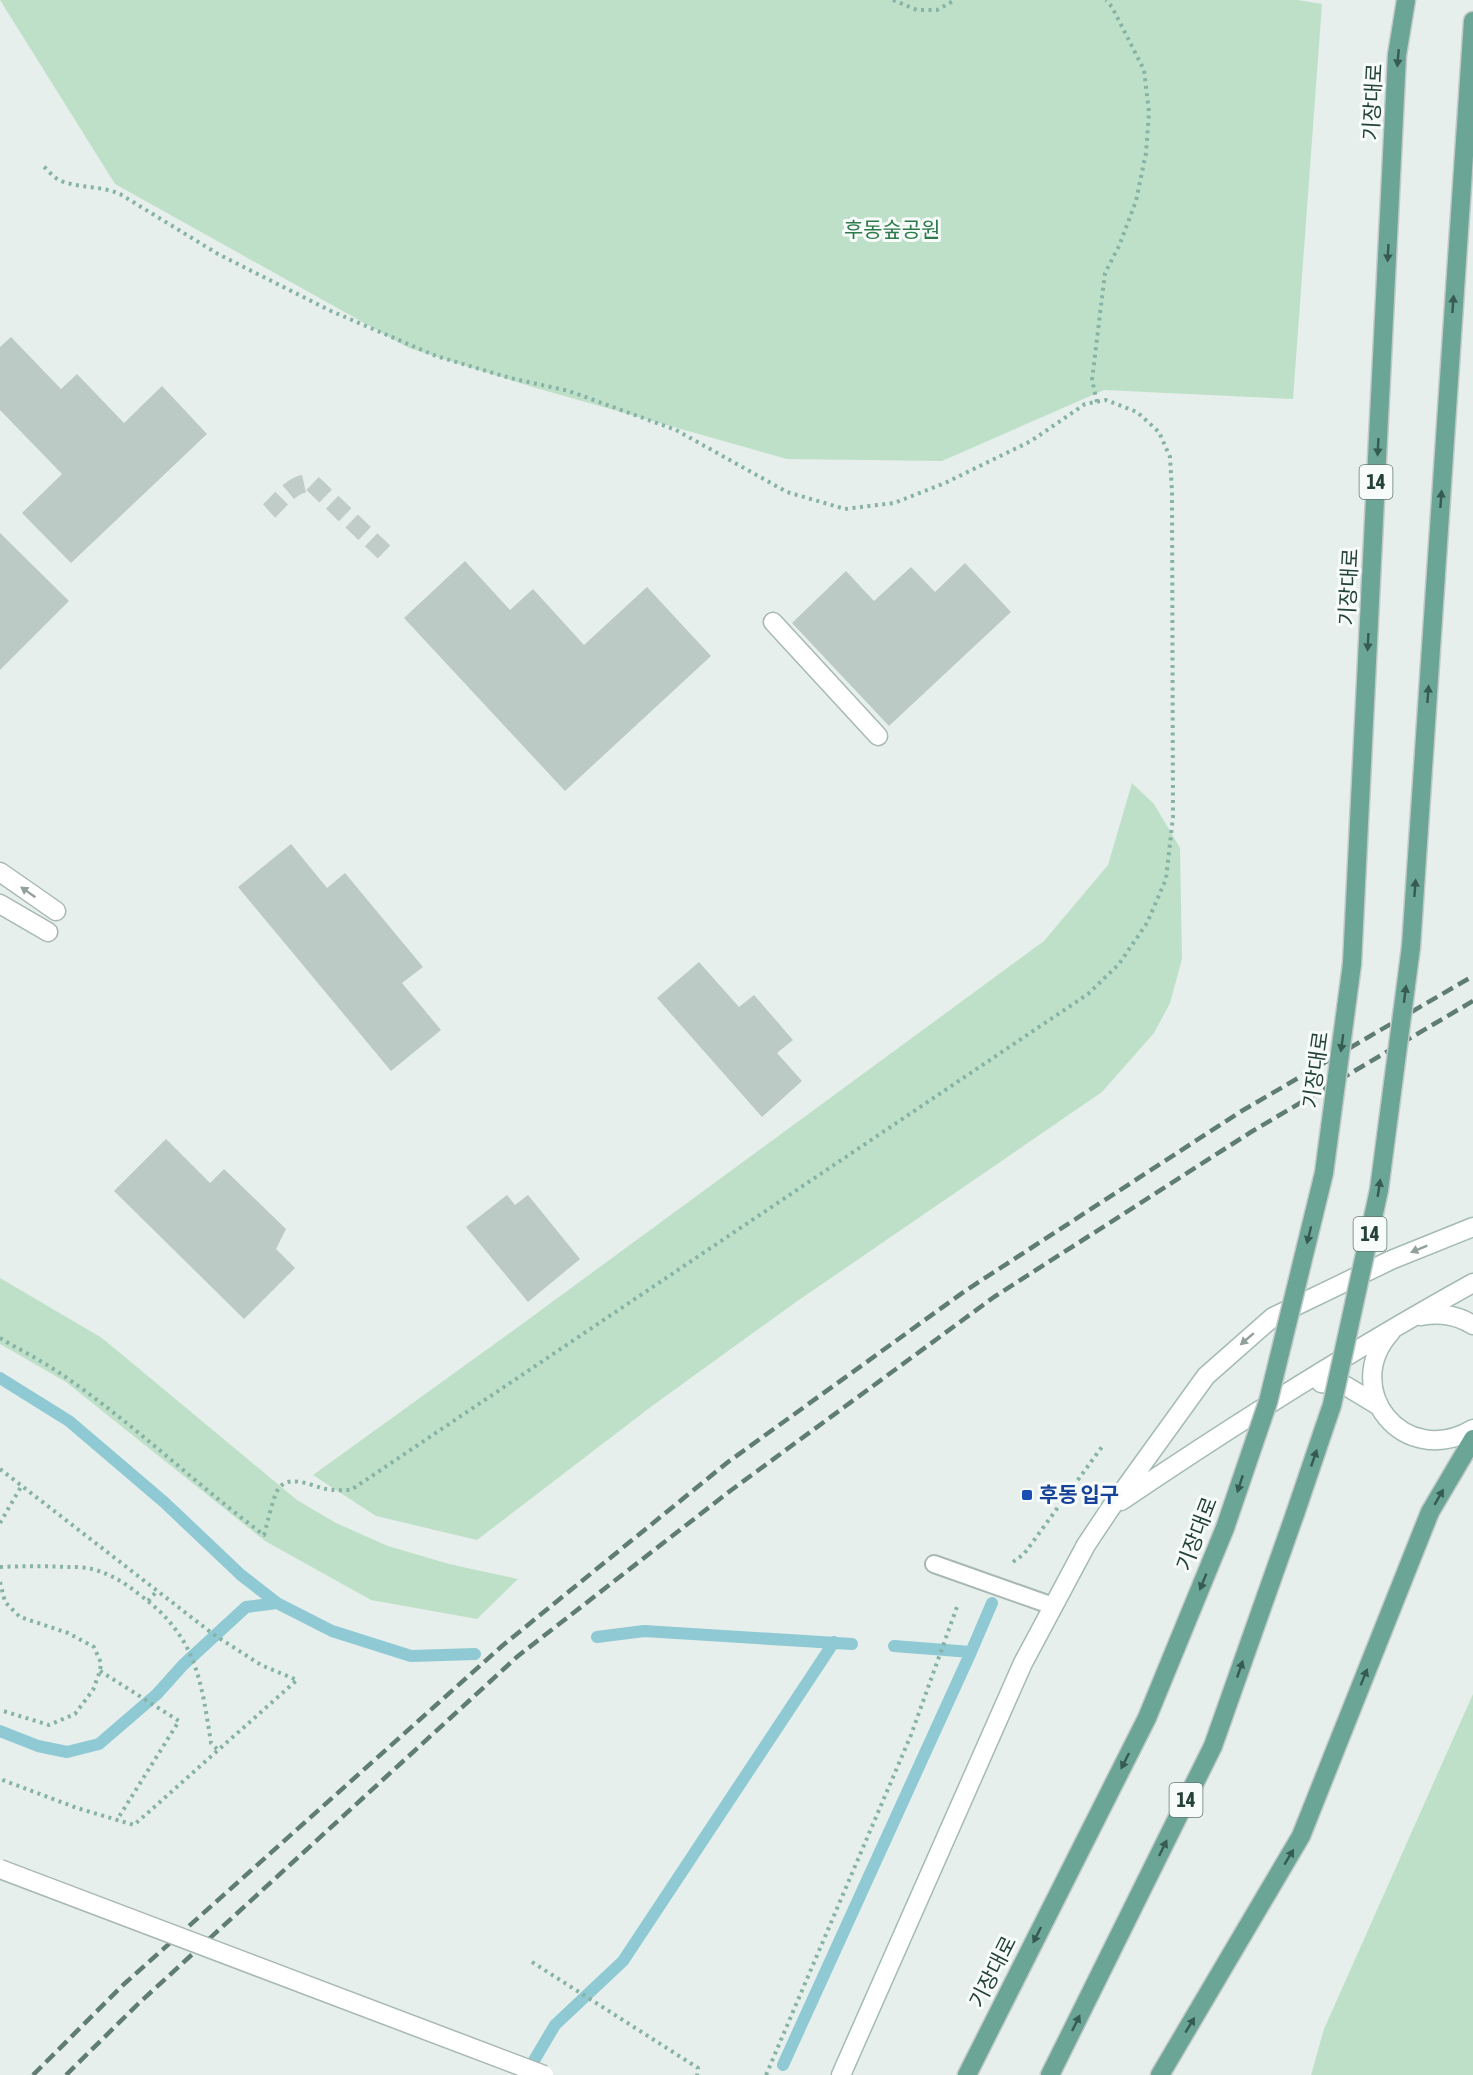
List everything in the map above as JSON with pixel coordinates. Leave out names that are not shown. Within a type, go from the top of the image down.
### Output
[{"type":"main road","name":"기장대로","points":[[966,2075],[1147,1718],[1225,1528],[1268,1402],[1324,1173],[1352,964],[1397,55],[1406,0]]},
{"type":"main road","name":"14","points":[[1050,2075],[1213,1746],[1332,1405],[1380,1190],[1411,946],[1473,21]]},
{"type":"main road","points":[[773,622],[878,736]]},
{"type":"main road","points":[[0,872],[56,911]]},
{"type":"main road","points":[[0,904],[48,932]]},
{"type":"main road","points":[[841,2075],[1023,1663],[1086,1545],[1206,1376],[1274,1317],[1391,1260],[1473,1227]]},
{"type":"main road","points":[[1110,1509],[1215,1437],[1397,1326],[1473,1283]]},
{"type":"main road","points":[[1473,1325],[1461,1318],[1440,1313],[1417,1316],[1397,1326],[1382,1342],[1374,1363],[1372,1385],[1379,1406],[1392,1424],[1408,1435],[1425,1440],[1444,1441],[1462,1436],[1473,1429]]},
{"type":"main road","points":[[1307,1381],[1347,1386],[1379,1406]]},
{"type":"main road","points":[[1160,2075],[1301,1836],[1430,1512],[1473,1439]]},
{"type":"main road","points":[[0,1869],[544,2075]]},
{"type":"lane","points":[[934,1564],[1053,1606]]},
{"type":"path","points":[[893,0],[917,10],[937,10],[955,0]]},
{"type":"path","points":[[1097,402],[1092,380],[1105,273],[1119,246],[1136,201],[1146,153],[1149,112],[1144,70],[1112,7],[1106,0]]},
{"type":"path","points":[[0,1338],[66,1377],[264,1535],[277,1491],[284,1485],[294,1480],[308,1482],[323,1489],[351,1490],[1089,994],[1119,964],[1148,924],[1166,879],[1173,817],[1170,457],[1159,432],[1137,412],[1106,400],[1085,404],[1031,441],[945,483],[894,503],[844,509],[787,492],[676,430],[569,391],[510,378],[436,356],[331,311],[218,254],[120,194],[105,188],[80,186],[57,179],[41,164]]},
{"type":"path","points":[[766,2075],[911,1735],[960,1598],[1024,1554],[1104,1444]]},
{"type":"path","points":[[0,1469],[213,1634],[261,1665],[297,1680],[134,1825],[77,1808],[0,1779]]},
{"type":"path","points":[[0,1523],[22,1485]]},
{"type":"path","points":[[0,1567],[33,1565],[90,1568],[117,1578],[148,1601],[174,1626],[189,1648],[201,1680],[211,1743],[218,1750]]},
{"type":"path","points":[[0,1582],[5,1602],[20,1617],[68,1633],[94,1647],[101,1663],[93,1690],[75,1714],[50,1725],[0,1710]]},
{"type":"path","points":[[148,1601],[157,1591]]},
{"type":"path","points":[[100,1671],[179,1721],[117,1820]]},
{"type":"path","points":[[532,1962],[698,2068],[697,2075]]},
{"type":"green space","name":"후동숲공원","points":[[0,0],[1298,0],[1322,4],[1293,399],[1104,390],[942,461],[787,459],[536,388],[409,348],[115,184]]},
{"type":"green space","points":[[1132,783],[1154,804],[1180,848],[1182,959],[1170,1003],[1154,1033],[1102,1092],[796,1302],[652,1406],[477,1540],[376,1516],[313,1475],[1044,941],[1108,865]]},
{"type":"green space","points":[[0,1278],[102,1338],[297,1500],[336,1523],[388,1546],[449,1564],[518,1579],[477,1619],[371,1600],[265,1541],[66,1382],[0,1344]]},
{"type":"green space","points":[[1473,1694],[1473,2075],[1311,2075],[1324,2029]]},
{"type":"building","points":[[11,337],[61,389],[77,374],[124,423],[162,386],[207,434],[71,563],[22,513],[62,474],[0,410],[0,347]]},
{"type":"building","points":[[0,533],[69,601],[0,670]]},
{"type":"building","points":[[465,561],[510,610],[533,589],[584,645],[647,587],[711,656],[565,791],[404,618]]},
{"type":"building","points":[[965,563],[1011,612],[889,726],[792,623],[846,571],[874,601],[911,567],[935,592]]},
{"type":"building","points":[[291,844],[327,888],[345,873],[423,967],[402,983],[441,1030],[391,1071],[238,887]]},
{"type":"building","points":[[699,962],[739,1007],[754,995],[793,1040],[777,1053],[802,1081],[762,1117],[657,998]]},
{"type":"building","points":[[166,1139],[210,1183],[224,1169],[286,1229],[276,1249],[295,1268],[244,1319],[114,1191]]},
{"type":"building","points":[[507,1195],[515,1205],[528,1195],[580,1259],[528,1302],[466,1227]]},
{"type":"waterway","points":[[0,1378],[69,1421],[164,1502],[241,1575],[277,1603],[332,1631],[411,1656],[475,1654]]},
{"type":"waterway","points":[[0,1731],[38,1746],[67,1752],[99,1744],[157,1694],[183,1665],[246,1607],[277,1603]]},
{"type":"waterway","points":[[894,1646],[971,1652],[992,1603]]},
{"type":"waterway","points":[[597,1637],[644,1631],[852,1644]]},
{"type":"waterway","points":[[526,2074],[555,2025],[623,1961],[834,1642]]},
{"type":"waterway","points":[[783,2065],[971,1652]]},
{"type":"tunnel","points":[[269,511],[294,488],[305,483],[312,483],[384,552]]},
{"type":"railway","points":[[33,2075],[123,1985],[502,1646],[728,1462],[965,1291],[1240,1112],[1473,976]]},
{"type":"railway","points":[[66,2075],[138,2004],[518,1656],[730,1491],[994,1297],[1251,1132],[1473,1001]]},
{"type":"place","name":"후동 입구","points":[[1027,1495]]}]
